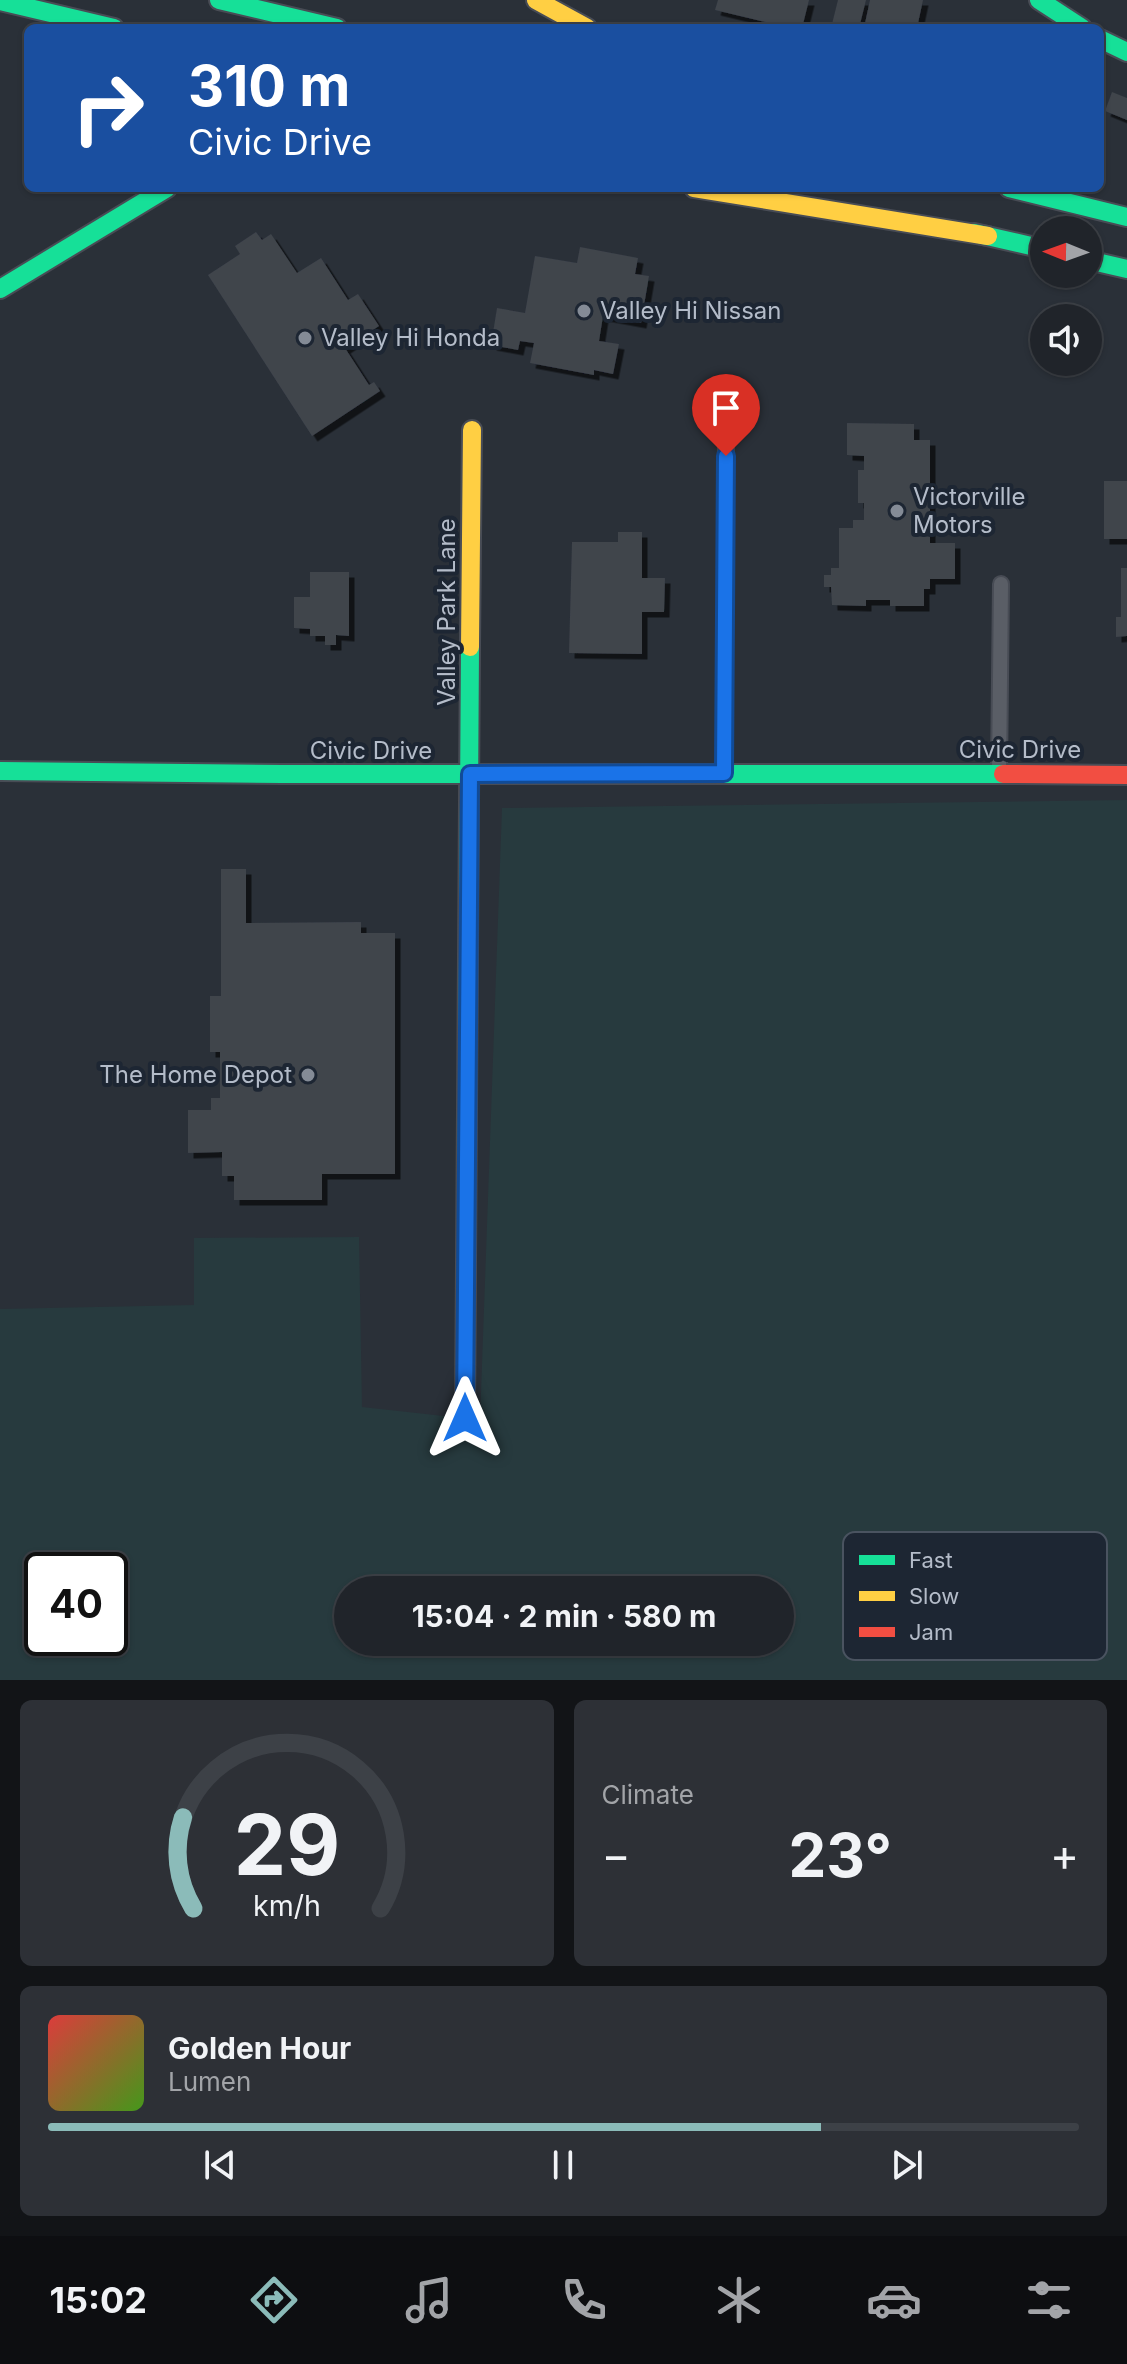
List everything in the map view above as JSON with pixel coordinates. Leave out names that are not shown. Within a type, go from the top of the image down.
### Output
[{"type":"main road","points":[[219,0],[320,24]]},
{"type":"main road","points":[[536,0],[580,24]]},
{"type":"main road","points":[[1039,0],[1076,24]]},
{"type":"main road","points":[[0,1],[97,24]]},
{"type":"main road","points":[[1104,41],[1127,52]]},
{"type":"main road","points":[[0,289],[160,192]]},
{"type":"main road","points":[[718,192],[988,236]]},
{"type":"main road","points":[[803,192],[1030,246]]},
{"type":"main road","points":[[1025,192],[1127,217]]},
{"type":"main road","points":[[1102,263],[1127,269]]},
{"type":"main road","name":"Valley Park Lane","points":[[465,1418],[472,430]]},
{"type":"main road","name":"Civic Drive","points":[[0,771],[192,775],[1127,775]]},
{"type":"street","points":[[724,773],[726,431]]},
{"type":"street","points":[[999,774],[1001,584]]},
{"type":"green space","points":[[1127,800],[1127,1680],[0,1680],[0,1309],[194,1305],[194,1238],[359,1237],[362,1407],[480,1420],[502,808]]},
{"type":"building","points":[[718,0],[809,0],[803,24],[773,24],[715,10]]},
{"type":"building","points":[[838,0],[866,0],[860,24],[832,24]]},
{"type":"building","points":[[870,0],[923,0],[918,24],[865,24]]},
{"type":"building","points":[[1112,92],[1127,98],[1127,120],[1105,111]]},
{"type":"building","name":"Valley Hi Honda","points":[[256,232],[262,240],[271,234],[297,273],[321,258],[348,300],[358,294],[379,326],[345,348],[369,385],[374,382],[380,391],[312,436],[208,275],[240,254],[235,246]]},
{"type":"building","name":"Valley Hi Nissan","points":[[580,247],[638,258],[635,274],[649,276],[641,323],[603,316],[599,341],[619,344],[613,374],[594,370],[594,375],[530,363],[534,343],[520,341],[518,350],[491,345],[497,308],[525,313],[535,256],[577,263]]},
{"type":"building","name":"Victorville Motors","points":[[847,423],[914,424],[914,440],[930,440],[930,543],[955,543],[955,579],[930,579],[930,589],[924,589],[924,606],[890,606],[890,600],[866,600],[866,606],[832,605],[831,587],[824,587],[824,575],[831,575],[831,568],[839,568],[839,528],[853,528],[853,520],[864,520],[864,503],[858,503],[858,470],[864,470],[864,456],[847,455]]},
{"type":"building","points":[[1104,481],[1127,481],[1127,539],[1104,539]]},
{"type":"building","points":[[618,532],[642,532],[642,578],[665,578],[664,612],[642,612],[642,654],[569,653],[572,542],[618,542]]},
{"type":"building","points":[[1121,568],[1127,568],[1127,636],[1116,637],[1116,617],[1121,617]]},
{"type":"building","points":[[310,572],[349,572],[349,636],[336,635],[336,645],[325,645],[325,636],[310,636],[310,629],[294,628],[294,597],[310,597]]},
{"type":"building","name":"The Home Depot","points":[[221,869],[246,869],[246,923],[361,922],[361,933],[395,933],[395,1174],[322,1174],[322,1200],[234,1200],[234,1176],[222,1176],[222,1152],[188,1153],[188,1110],[211,1110],[211,1098],[220,1098],[220,1052],[210,1052],[210,996],[221,996]]},
{"type":"traffic: fast","points":[[219,0],[320,24]]},
{"type":"traffic: fast","points":[[1039,0],[1076,24]]},
{"type":"traffic: fast","points":[[0,1],[97,24]]},
{"type":"traffic: fast","points":[[1104,41],[1127,52]]},
{"type":"traffic: fast","points":[[0,289],[160,192]]},
{"type":"traffic: fast","points":[[1025,192],[1127,217]]},
{"type":"traffic: fast","points":[[974,233],[1030,246]]},
{"type":"traffic: fast","points":[[1102,263],[1127,269]]},
{"type":"traffic: fast","points":[[465,1418],[470,647]]},
{"type":"traffic: fast","points":[[0,771],[1003,774]]},
{"type":"traffic: slow","points":[[536,0],[580,24]]},
{"type":"traffic: slow","points":[[718,192],[988,236]]},
{"type":"traffic: slow","points":[[470,647],[472,430]]},
{"type":"traffic: jam","points":[[1003,774],[1127,775]]},
{"type":"place","name":"Valley Hi Nissan","points":[[584,311]]},
{"type":"place","name":"Valley Hi Honda","points":[[305,338]]},
{"type":"place","name":"Victorville Motors","points":[[897,511]]},
{"type":"place","name":"The Home Depot","points":[[308,1075]]},
{"type":"route","points":[[465,1418],[470,774],[724,773],[726,456]]}]
